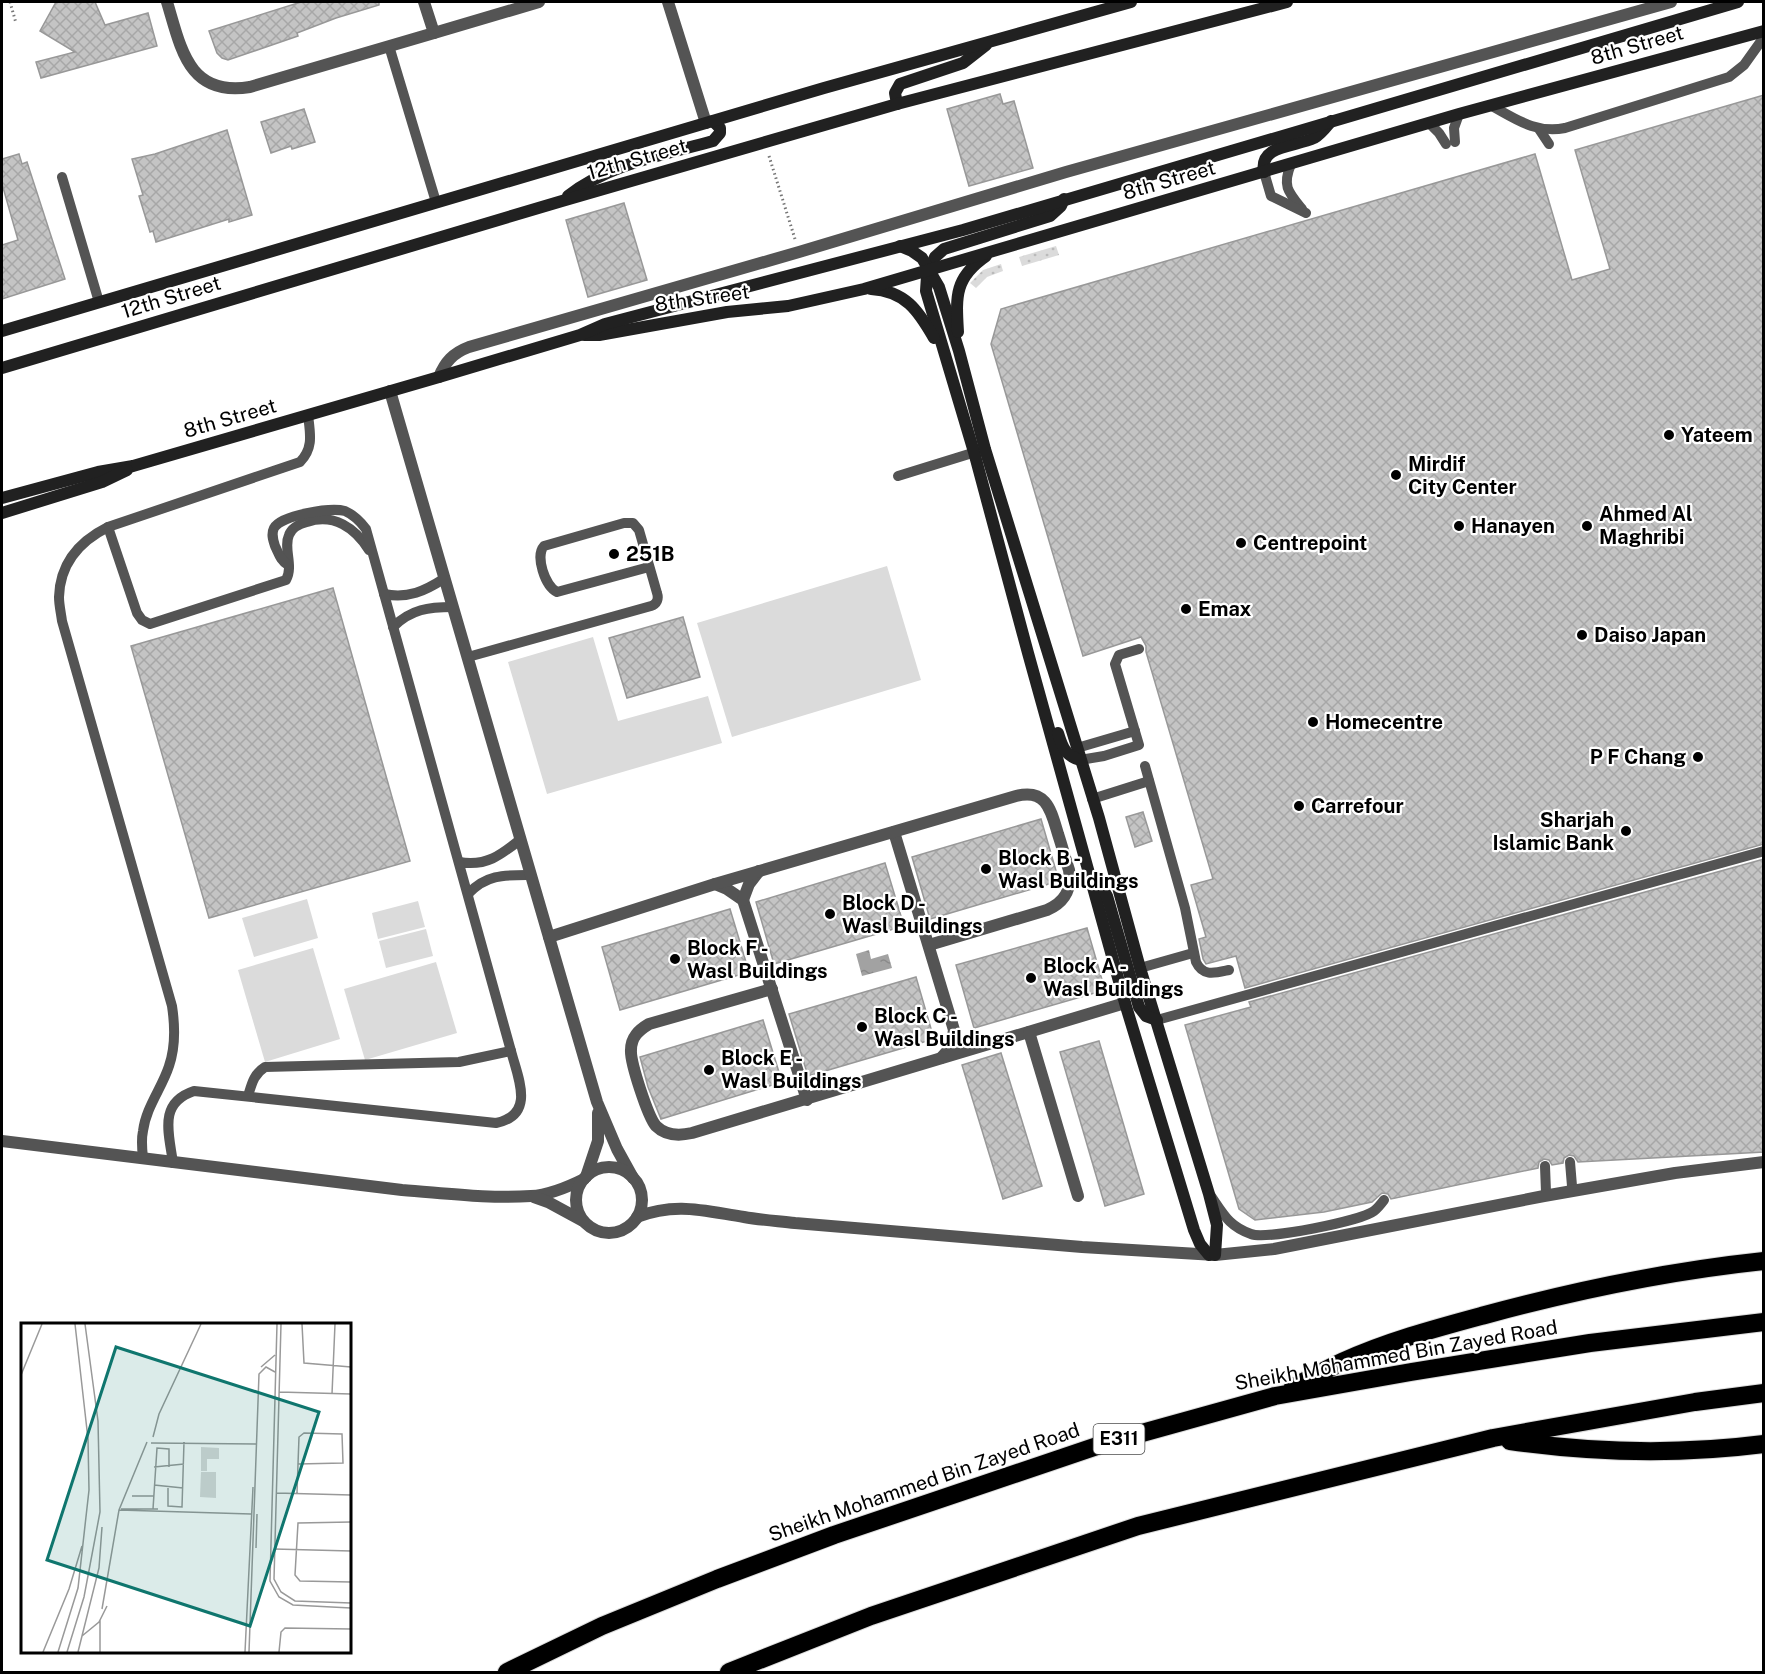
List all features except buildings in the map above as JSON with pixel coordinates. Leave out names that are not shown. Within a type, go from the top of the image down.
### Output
[{"type":"highway","points":[[1275,1396],[1343,1362],[1414,1335],[1559,1295],[1697,1268],[1764,1261]]},
{"type":"highway","name":"Sheikh Mohammed Bin Zayed Road","points":[[507,1672],[613,1622],[717,1579],[834,1535],[1106,1443],[1275,1396],[1590,1343],[1764,1322]]},
{"type":"highway","points":[[729,1672],[871,1616],[1138,1526],[1493,1438],[1695,1402],[1764,1393]]},
{"type":"highway","points":[[1493,1438],[1551,1447],[1608,1451],[1666,1452],[1764,1444]]},
{"type":"street","points":[[166,2],[182,51],[196,75],[222,88],[236,89],[250,87],[539,2]]},
{"type":"street","points":[[424,2],[434,33]]},
{"type":"street","points":[[562,201],[585,184],[609,171],[713,141],[720,134],[720,128],[709,122],[668,2]]},
{"type":"street","name":"12th Street","points":[[2,331],[709,122],[1127,2]]},
{"type":"street","name":"12th Street","points":[[2,368],[897,104],[1287,2]]},
{"type":"street","points":[[439,378],[442,369],[453,355],[469,347],[800,252],[1066,172],[1671,2]]},
{"type":"street","name":"8th Street","points":[[2,498],[98,472],[133,466],[439,378],[580,335],[617,321],[963,230],[1738,2]]},
{"type":"street","name":"8th Street","points":[[580,335],[599,335],[727,312],[788,306],[864,289],[1459,114],[1764,31]]},
{"type":"street","points":[[897,104],[895,93],[900,84],[963,63],[987,44]]},
{"type":"street","points":[[1264,172],[1264,161],[1270,152],[1315,138],[1332,120]]},
{"type":"street","points":[[1064,199],[1061,206],[1050,216],[944,249],[935,257],[925,284],[946,362],[980,451],[1078,754],[1209,1194],[1217,1225],[1212,1255]]},
{"type":"street","points":[[900,246],[912,250],[930,269],[939,287],[960,351],[980,451],[1028,653],[1125,1003],[1194,1230],[1200,1244],[1212,1255]]},
{"type":"street","points":[[960,351],[958,287],[966,274],[994,251]]},
{"type":"street","points":[[864,289],[887,291],[906,300],[924,321],[946,362]]},
{"type":"street","points":[[2,1141],[402,1190],[533,1197],[548,1202],[601,1232],[610,1233],[627,1228],[637,1217],[642,1204],[641,1195],[613,1141],[597,1102],[390,391]]},
{"type":"street","name":"8th Street","points":[[2,513],[102,482],[133,466]]},
{"type":"street","points":[[1028,653],[1045,688],[1063,749],[1073,758],[1078,754]]},
{"type":"street","points":[[549,937],[715,884],[1016,796],[1032,795],[1040,798],[1051,810],[1069,870],[1070,880],[1064,899],[1057,906],[929,945]]},
{"type":"street","points":[[894,832],[954,1030],[951,1047],[940,1059]]},
{"type":"street","points":[[743,900],[749,884],[759,871]]},
{"type":"street","points":[[1090,871],[1107,896],[1139,1007],[1146,1016],[1157,1020]]},
{"type":"street","points":[[715,884],[728,889],[743,900],[807,1100]]},
{"type":"street","points":[[772,988],[649,1024],[634,1038],[631,1059],[649,1115],[666,1133],[679,1136],[692,1133],[1125,1003]]},
{"type":"street","points":[[1029,1032],[1078,1196]]},
{"type":"street","points":[[585,1222],[580,1215],[577,1196],[597,1141],[599,1128],[597,1102]]},
{"type":"street","points":[[637,1217],[662,1209],[687,1208],[748,1218],[807,1224],[1094,1248],[1212,1255],[1274,1249],[1571,1191],[1675,1173],[1764,1162]]},
{"type":"street","points":[[533,1197],[569,1186],[599,1169],[609,1167],[618,1168],[633,1178]]},
{"type":"lane","points":[[1492,106],[1530,127],[1548,130],[1564,128],[1721,80],[1744,65],[1764,37]]},
{"type":"lane","points":[[389,46],[436,202]]},
{"type":"lane","points":[[1429,123],[1450,143],[1459,114]]},
{"type":"lane","points":[[1539,129],[1549,144]]},
{"type":"lane","points":[[1264,172],[1271,196],[1306,213],[1288,192],[1287,177],[1291,164]]},
{"type":"lane","points":[[62,177],[99,302]]},
{"type":"lane","points":[[143,1158],[143,1131],[146,1119],[173,1050],[173,1014],[62,621],[59,597],[63,573],[74,552],[91,536],[108,527],[300,462],[310,445],[308,415]]},
{"type":"lane","points":[[898,476],[980,451]]},
{"type":"lane","points":[[173,1163],[168,1125],[169,1111],[175,1101],[194,1091],[496,1124],[510,1119],[520,1107],[522,1100],[511,1051],[369,538],[360,521],[344,511],[325,510],[285,519],[274,528],[274,541],[280,558],[288,565]]},
{"type":"lane","points":[[108,527],[137,613],[142,620],[150,624],[282,582],[288,576],[289,533],[297,525],[314,519],[332,520],[349,527],[373,555]]},
{"type":"lane","points":[[468,657],[656,603],[658,597],[638,528],[631,522],[547,545],[542,548],[540,554],[548,584],[557,592],[649,567]]},
{"type":"lane","points":[[384,594],[402,596],[419,593],[445,578]]},
{"type":"lane","points":[[393,627],[406,615],[422,608],[453,607]]},
{"type":"lane","points":[[1078,754],[1104,756],[1139,745],[1116,661],[1122,654],[1139,649]]},
{"type":"lane","points":[[1078,754],[1135,730]]},
{"type":"lane","points":[[1144,766],[1185,908],[1193,953],[1198,966],[1206,973],[1229,970]]},
{"type":"lane","points":[[1092,799],[1149,781]]},
{"type":"lane","points":[[459,862],[477,864],[495,859],[521,839]]},
{"type":"lane","points":[[1157,1020],[1764,851]]},
{"type":"lane","points":[[468,894],[489,878],[507,874],[531,875]]},
{"type":"lane","points":[[1140,968],[1193,953]]},
{"type":"lane","points":[[248,1096],[253,1079],[265,1067],[459,1062],[511,1051]]},
{"type":"lane","points":[[1570,1162],[1571,1191]]},
{"type":"lane","points":[[1544,1196],[1546,1192],[1545,1166]]},
{"type":"lane","points":[[1209,1194],[1232,1226],[1254,1235],[1281,1234],[1339,1223],[1373,1212],[1383,1200]]},
{"type":"path","points":[[10,2],[16,23]]},
{"type":"path","points":[[765,143],[800,252]]},
{"type":"shaded area","points":[[1056,246],[1059,255],[1022,266],[1019,257]]},
{"type":"shaded area","points":[[1001,264],[1003,271],[987,277],[976,288],[970,283],[983,270]]},
{"type":"shaded area","points":[[887,566],[921,680],[732,737],[697,623]]},
{"type":"shaded area","points":[[593,637],[618,721],[708,696],[722,743],[547,794],[508,662]]},
{"type":"shaded area","points":[[307,899],[318,938],[254,957],[242,918]]},
{"type":"shaded area","points":[[418,901],[425,927],[378,939],[372,913]]},
{"type":"shaded area","points":[[426,929],[433,956],[386,968],[379,941]]},
{"type":"shaded area","points":[[313,948],[340,1039],[265,1062],[238,970]]},
{"type":"shaded area","points":[[436,962],[457,1033],[365,1060],[344,989]]},
{"type":"water","points":[[869,950],[871,959],[888,954],[892,968],[862,976],[856,954]]},
{"type":"place","name":"Yateem","points":[[1669,435]]},
{"type":"place","name":"Mirdif City Center","points":[[1396,475]]},
{"type":"place","name":"Hanayen","points":[[1459,526]]},
{"type":"place","name":"Ahmed Al Maghribi","points":[[1587,526]]},
{"type":"place","name":"Centrepoint","points":[[1241,543]]},
{"type":"place","name":"251B","points":[[614,554]]},
{"type":"place","name":"Emax","points":[[1186,609]]},
{"type":"place","name":"Daiso Japan","points":[[1582,635]]},
{"type":"place","name":"Homecentre","points":[[1313,722]]},
{"type":"place","name":"P F Chang","points":[[1698,757]]},
{"type":"place","name":"Carrefour","points":[[1299,806]]},
{"type":"place","name":"Sharjah Islamic Bank","points":[[1626,831]]},
{"type":"place","name":"Block B - Wasl Buildings","points":[[986,869]]},
{"type":"place","name":"Block D - Wasl Buildings","points":[[830,914]]},
{"type":"place","name":"Block F - Wasl Buildings","points":[[675,959]]},
{"type":"place","name":"Block A - Wasl Buildings","points":[[1031,978]]},
{"type":"place","name":"Block C - Wasl Buildings","points":[[862,1027]]},
{"type":"place","name":"Block E - Wasl Buildings","points":[[709,1070]]}]
